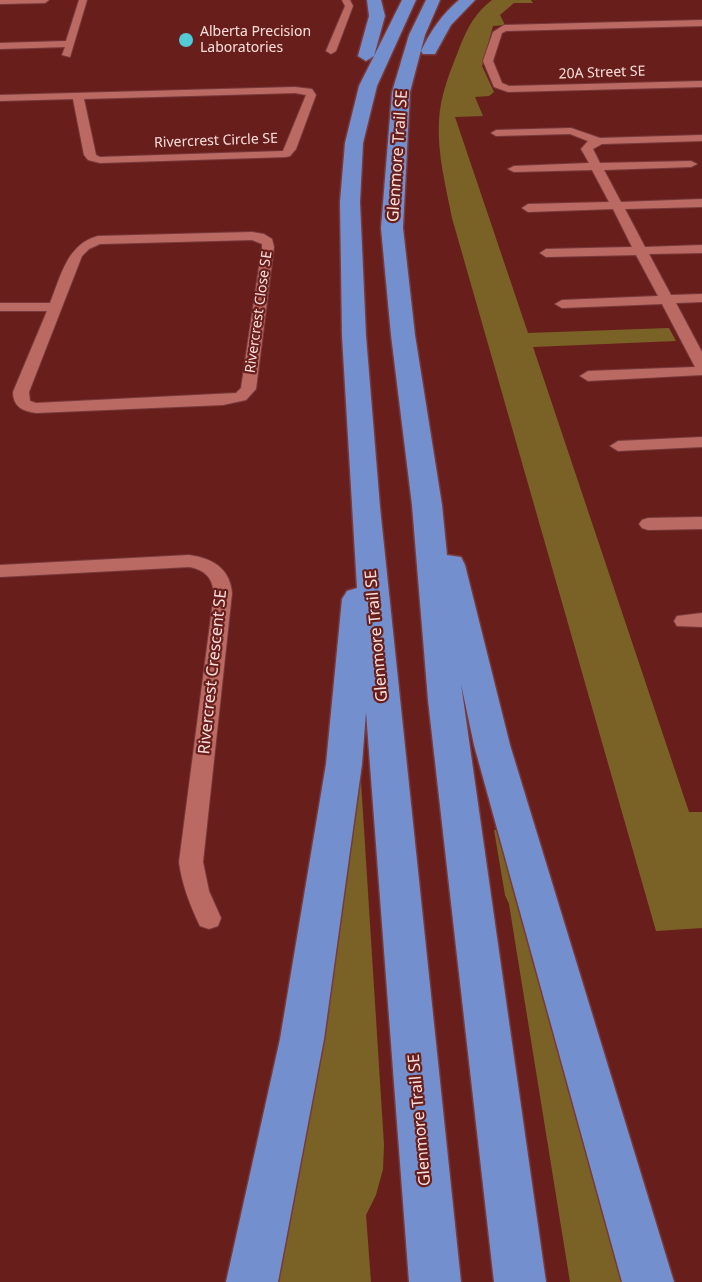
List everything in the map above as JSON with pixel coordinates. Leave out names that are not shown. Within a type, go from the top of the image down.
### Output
[{"type":"highway","points":[[354,143],[353,104],[376,16],[374,0]]},
{"type":"highway","name":"Glenmore Trail SE","points":[[410,0],[368,86],[354,143],[350,202],[354,336],[365,507],[435,1282]]},
{"type":"highway","name":"Glenmore Trail SE","points":[[433,0],[417,34],[401,92],[392,228],[403,334],[428,505],[445,700],[520,1282]]},
{"type":"highway","points":[[397,146],[420,71],[437,33],[452,13],[468,0]]},
{"type":"highway","points":[[428,505],[446,551],[492,745],[648,1282]]},
{"type":"highway","points":[[252,1282],[302,1039],[342,775],[365,507]]},
{"type":"street","points":[[0,1],[45,0]]},
{"type":"street","points":[[66,57],[83,0]]},
{"type":"street","points":[[331,51],[350,6],[346,0]]},
{"type":"street","name":"20A Street SE","points":[[702,23],[502,29],[498,32],[488,61],[498,85],[503,88],[702,84]]},
{"type":"street","points":[[0,46],[70,44]]},
{"type":"street","name":"Rivercrest Circle SE","points":[[0,98],[295,90],[308,91],[311,96],[286,154],[100,160],[90,155],[78,96]]},
{"type":"street","points":[[496,133],[571,131],[597,141]]},
{"type":"street","points":[[702,138],[597,141],[590,144],[587,149],[702,366]]},
{"type":"street","points":[[514,169],[691,164]]},
{"type":"street","points":[[528,208],[702,203]]},
{"type":"street","name":"Rivercrest Close SE","points":[[252,236],[260,237],[268,242],[248,389],[241,397],[26,407],[21,399],[21,392],[53,314],[76,255],[91,242],[252,236]]},
{"type":"street","points":[[546,253],[702,249]]},
{"type":"street","points":[[562,304],[702,298]]},
{"type":"street","points":[[0,307],[53,314]]},
{"type":"street","points":[[0,319],[53,314]]},
{"type":"street","points":[[588,376],[702,371]]},
{"type":"street","points":[[618,446],[702,442]]},
{"type":"street","points":[[648,525],[702,523]]},
{"type":"street","name":"Rivercrest Crescent SE","points":[[0,571],[189,561],[205,564],[218,573],[223,582],[223,592],[191,862],[198,898],[209,918]]},
{"type":"shaded area","points":[[492,0],[531,0],[533,3],[514,3],[500,15],[505,25],[493,26],[482,66],[494,92],[489,96],[475,97],[483,116],[455,117],[528,333],[669,328],[676,341],[533,347],[689,812],[702,812],[702,928],[656,931],[452,218],[439,145],[441,102],[465,35],[476,16]]},
{"type":"shaded area","points":[[360,766],[384,1145],[383,1169],[376,1195],[366,1215],[371,1282],[263,1282]]},
{"type":"shaded area","points":[[494,830],[505,830],[628,1282],[570,1282],[509,904],[505,895]]},
{"type":"place","name":"Alberta Precision Laboratories","points":[[186,40]]}]
